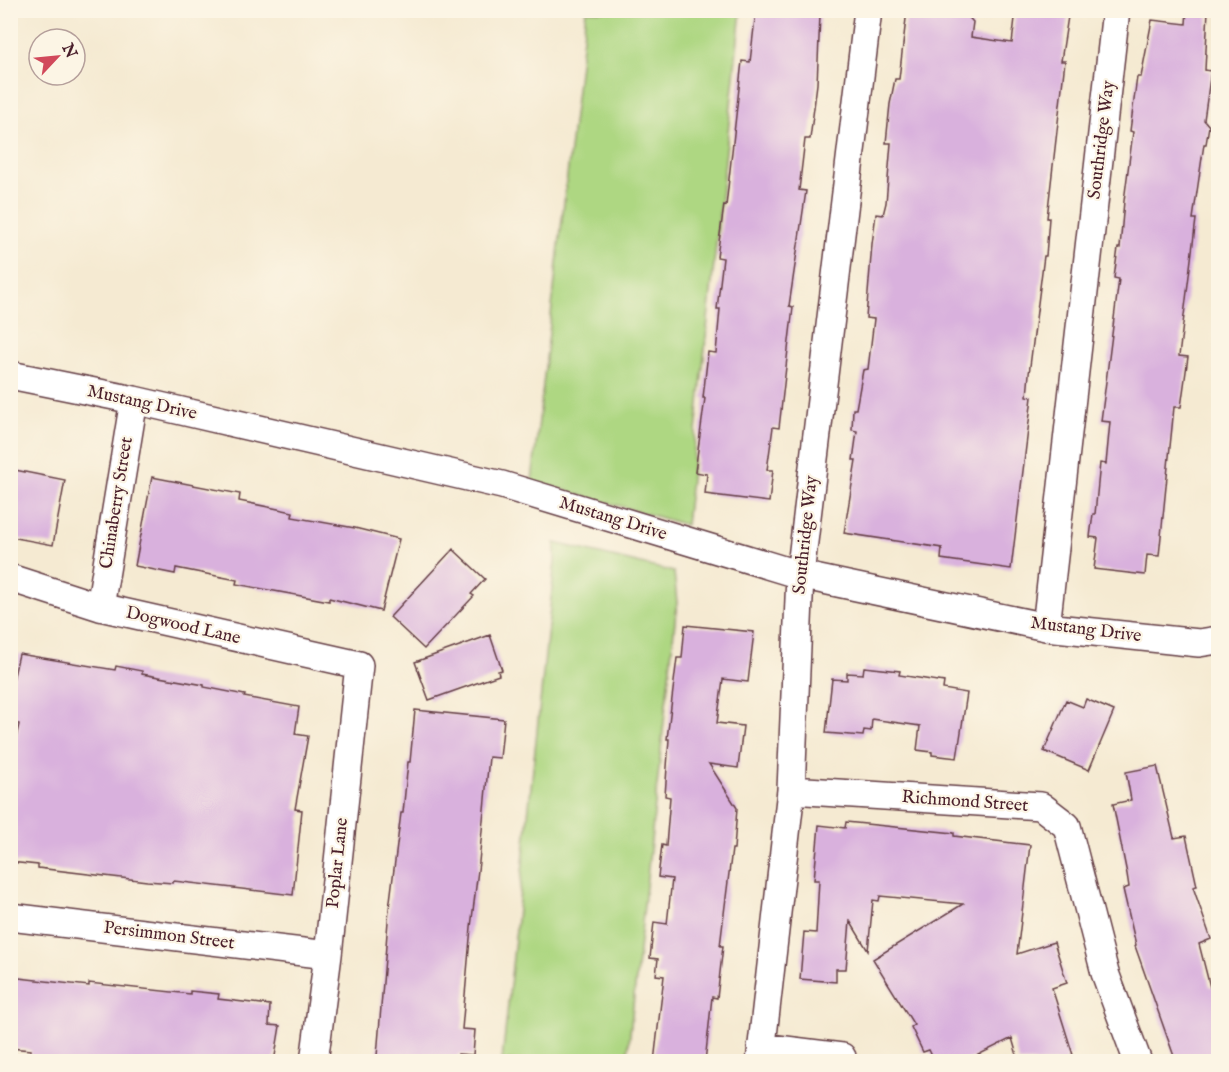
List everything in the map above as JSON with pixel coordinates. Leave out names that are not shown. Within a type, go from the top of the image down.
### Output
[{"type":"street","name":"Southridge Way","points":[[760,1054],[791,790],[800,576],[868,10]]},
{"type":"street","name":"Southridge Way","points":[[1046,627],[1116,10]]},
{"type":"street","name":"Mustang Drive","points":[[10,375],[134,400],[502,485],[800,576],[1046,627],[1199,643],[1218,640]]},
{"type":"street","name":"Chinaberry Street","points":[[100,607],[134,400]]},
{"type":"street","name":"Dogwood Lane","points":[[10,578],[100,607],[358,665]]},
{"type":"street","name":"Poplar Lane","points":[[314,1062],[328,955],[358,665]]},
{"type":"street","name":"Richmond Street","points":[[791,790],[1041,806],[1067,826],[1105,973],[1138,1062]]},
{"type":"street","name":"Persimmon Street","points":[[10,917],[328,955]]},
{"type":"street","points":[[760,1054],[842,1057]]},
{"type":"green space","points":[[586,11],[741,11],[686,525],[532,481]]},
{"type":"green space","points":[[555,543],[674,572],[677,603],[627,1061],[502,1061],[555,561]]},
{"type":"building","points":[[756,10],[779,10],[778,14],[820,15],[817,84],[810,139],[805,139],[799,190],[806,191],[789,306],[793,307],[779,428],[773,427],[767,470],[773,470],[769,502],[705,494],[707,474],[695,472],[705,398],[703,398],[708,352],[716,353],[720,309],[717,309],[723,258],[717,257],[724,205],[726,206],[742,61],[750,62]]},
{"type":"building","points":[[907,10],[962,10],[973,22],[971,37],[1012,43],[1016,10],[1069,10],[1061,61],[1065,61],[1047,218],[1049,218],[1046,256],[1044,256],[1029,374],[1027,396],[1032,397],[1011,569],[941,559],[942,548],[844,533],[856,460],[853,460],[857,431],[852,430],[853,409],[856,409],[863,370],[868,369],[874,319],[866,318],[872,244],[876,214],[883,215],[886,203],[891,143],[886,143],[890,104],[895,79],[899,79]]},
{"type":"building","points":[[1187,10],[1208,10],[1205,70],[1211,71],[1204,120],[1209,126],[1206,144],[1204,144],[1193,219],[1196,219],[1179,356],[1188,357],[1181,407],[1174,407],[1159,556],[1147,555],[1145,575],[1094,569],[1098,538],[1090,537],[1093,514],[1095,514],[1100,463],[1106,464],[1110,422],[1101,421],[1119,279],[1114,278],[1118,248],[1120,248],[1137,77],[1141,77],[1152,20],[1186,24]]},
{"type":"building","points":[[10,469],[65,480],[53,545],[10,537]]},
{"type":"building","points":[[152,477],[240,494],[239,501],[293,512],[292,517],[355,528],[399,539],[381,611],[329,598],[329,601],[236,584],[237,580],[176,568],[175,574],[135,566]]},
{"type":"building","points":[[453,549],[485,579],[471,594],[474,596],[424,649],[390,617]]},
{"type":"building","points":[[685,625],[754,632],[748,682],[723,679],[717,723],[743,726],[738,768],[709,764],[737,808],[734,849],[732,849],[720,946],[723,946],[717,998],[712,997],[705,1062],[654,1062],[664,976],[656,975],[658,959],[650,958],[654,922],[667,924],[672,879],[658,877],[662,845],[666,846],[670,797],[665,796],[669,739],[667,739],[677,658],[682,658]]},
{"type":"building","points":[[490,635],[502,670],[498,671],[499,675],[429,700],[415,662]]},
{"type":"building","points":[[19,654],[115,670],[116,666],[142,671],[142,674],[204,685],[204,687],[245,695],[244,697],[299,707],[295,734],[308,736],[295,809],[302,810],[293,895],[174,881],[173,883],[147,881],[38,868],[38,865],[10,862],[10,767],[19,724],[10,722],[10,693]]},
{"type":"building","points":[[864,667],[900,671],[899,675],[944,682],[943,689],[967,693],[957,758],[932,755],[932,752],[917,750],[920,726],[872,719],[871,731],[864,730],[863,736],[826,733],[832,679],[847,680],[847,673],[863,674]]},
{"type":"building","points":[[1086,699],[1114,711],[1089,770],[1044,751],[1066,700],[1083,707]]},
{"type":"building","points":[[415,710],[504,719],[500,758],[489,757],[471,927],[462,1029],[475,1030],[473,1055],[458,1054],[458,1059],[436,1057],[436,1060],[377,1056],[389,909]]},
{"type":"building","points":[[1157,766],[1174,838],[1186,836],[1197,886],[1193,887],[1211,939],[1199,944],[1210,987],[1218,984],[1218,1057],[1207,1062],[1176,1062],[1135,946],[1123,889],[1129,887],[1113,804],[1131,800],[1126,772]]},
{"type":"building","points":[[846,822],[954,833],[954,836],[1030,845],[1017,954],[1054,942],[1067,983],[1052,988],[1073,1055],[1066,1057],[1068,1062],[1019,1062],[1012,1038],[964,1062],[935,1062],[929,1050],[923,1052],[911,1027],[914,1025],[873,959],[963,904],[880,896],[879,901],[873,900],[868,951],[850,921],[846,969],[836,969],[836,982],[800,979],[804,932],[816,933],[819,880],[814,880],[819,825],[845,828]]},
{"type":"building","points":[[10,977],[89,986],[89,983],[190,994],[190,991],[219,994],[218,999],[270,1005],[269,1025],[280,1026],[274,1062],[30,1062],[31,1050],[10,1048]]}]
